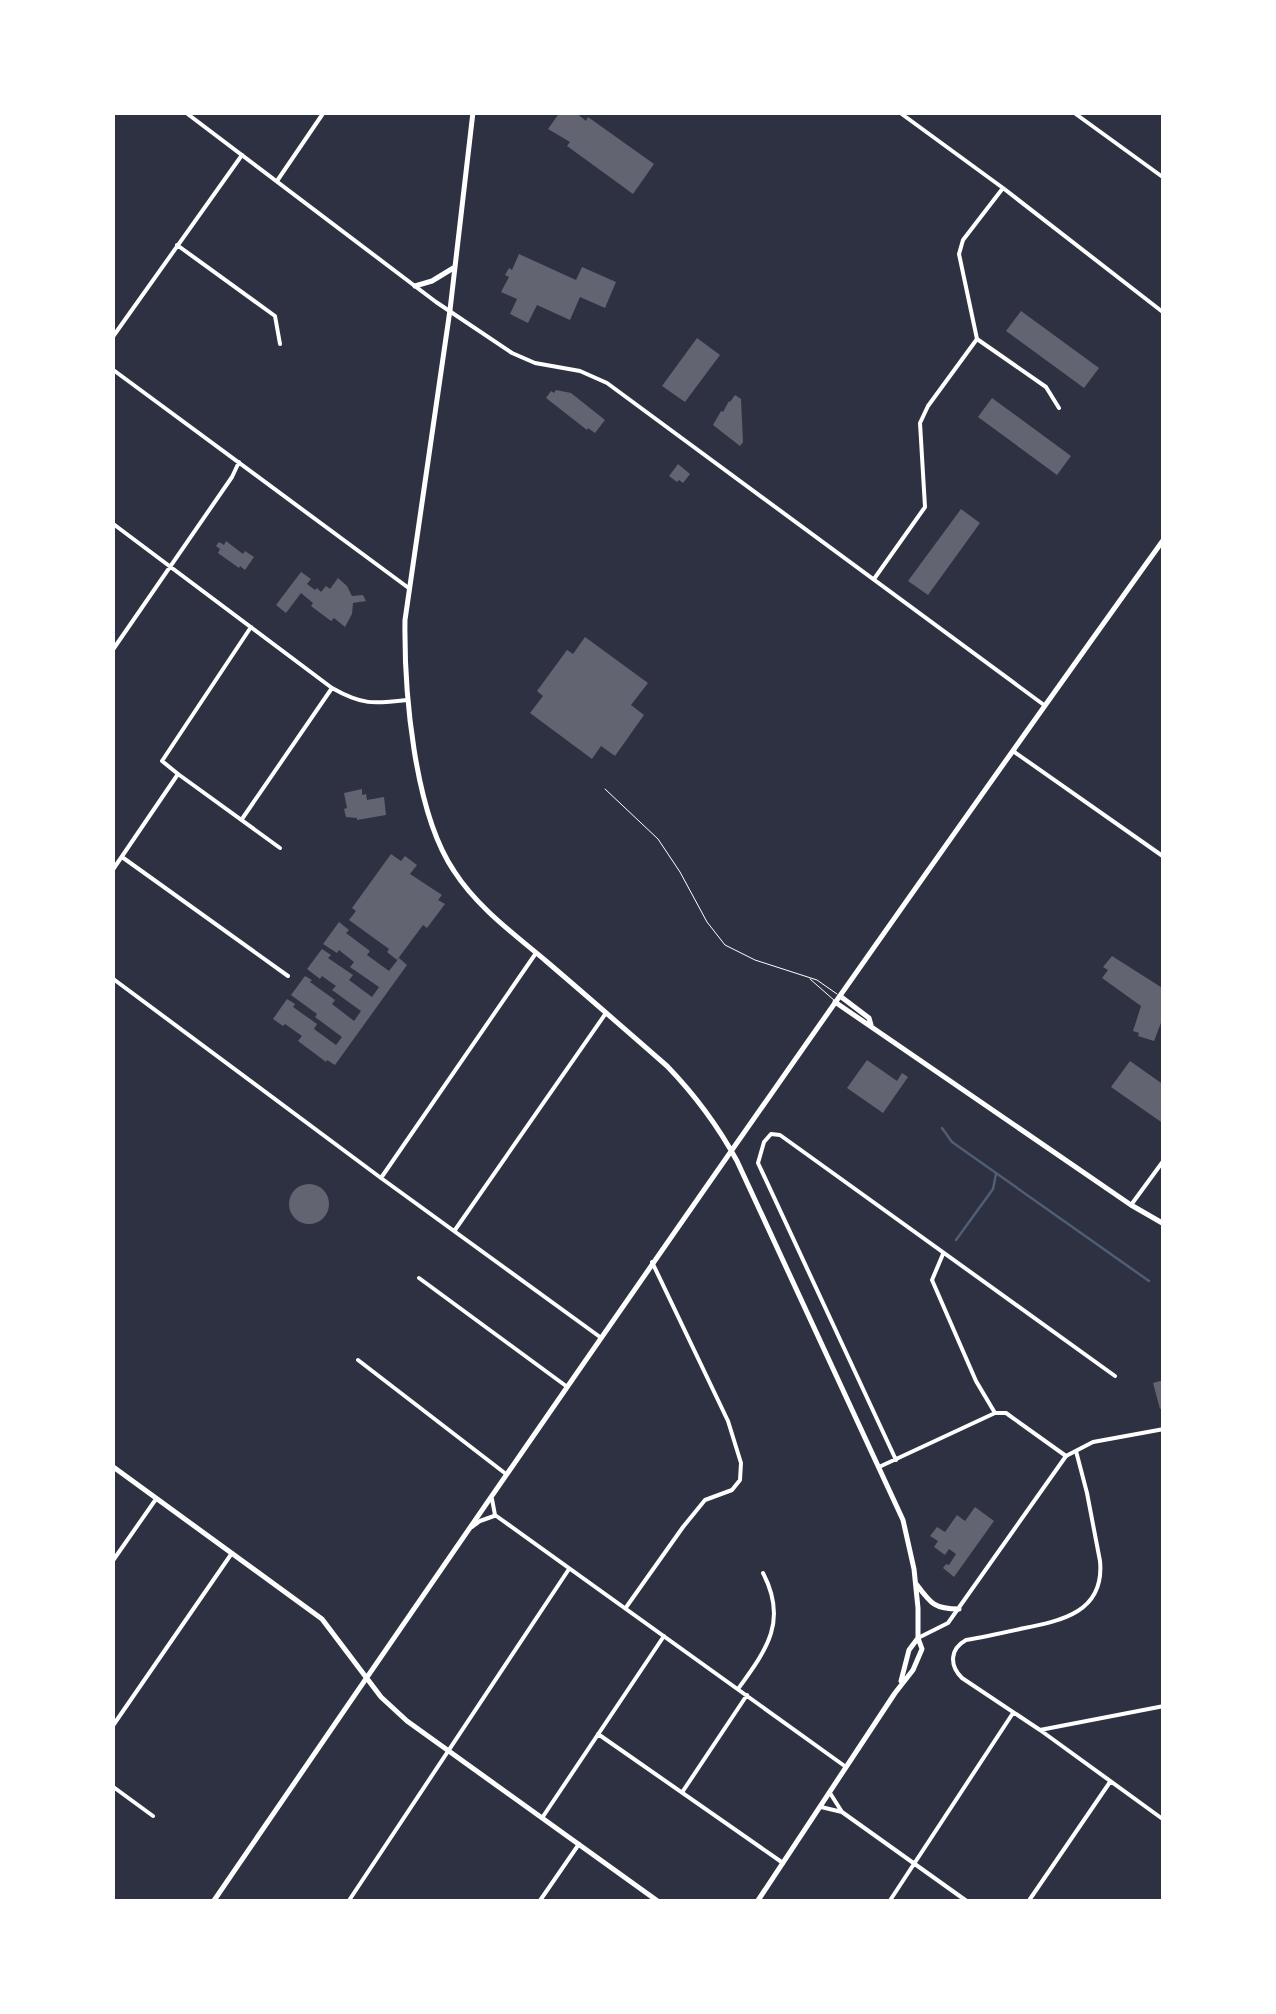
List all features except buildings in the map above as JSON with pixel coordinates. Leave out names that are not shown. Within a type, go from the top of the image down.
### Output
[{"type":"main road","points":[[473,112],[450,310],[405,620],[408,700],[423,795],[435,835],[453,871],[480,904],[667,1066],[692,1092],[731,1150],[902,1520],[915,1583],[922,1648],[914,1670],[758,1902]]},
{"type":"main road","points":[[415,286],[432,281],[454,266]]},
{"type":"main road","points":[[213,1902],[652,1262],[1164,539]]},
{"type":"main road","points":[[837,999],[870,1018],[872,1025],[1164,1224]]},
{"type":"main road","points":[[112,1466],[322,1620],[381,1698],[407,1721],[659,1902]]},
{"type":"main road","points":[[915,1583],[932,1604],[959,1609]]},
{"type":"main road","points":[[900,1686],[909,1650],[918,1638]]},
{"type":"street","points":[[185,112],[415,286],[524,359],[580,371],[608,383],[1044,705]]},
{"type":"street","points":[[277,181],[324,112]]},
{"type":"street","points":[[899,112],[1164,313]]},
{"type":"street","points":[[1073,112],[1164,178]]},
{"type":"street","points":[[112,338],[242,155]]},
{"type":"street","points":[[1003,188],[963,240],[960,254],[976,339],[1046,387],[1059,408]]},
{"type":"street","points":[[177,245],[275,316],[280,344]]},
{"type":"street","points":[[874,580],[926,507],[920,423],[976,339]]},
{"type":"street","points":[[112,369],[410,589]]},
{"type":"street","points":[[112,650],[239,462]]},
{"type":"street","points":[[112,524],[332,688],[371,704],[408,700]]},
{"type":"street","points":[[251,627],[162,762],[280,848]]},
{"type":"street","points":[[242,819],[332,688]]},
{"type":"street","points":[[1012,751],[1164,858]]},
{"type":"street","points":[[112,871],[178,774]]},
{"type":"street","points":[[122,857],[288,976]]},
{"type":"street","points":[[381,1178],[536,953]]},
{"type":"street","points":[[112,978],[600,1337]]},
{"type":"street","points":[[454,1230],[606,1013]]},
{"type":"street","points":[[896,1460],[758,1162],[771,1134],[780,1135],[1115,1376]]},
{"type":"street","points":[[1131,1205],[1164,1160]]},
{"type":"street","points":[[943,1254],[932,1280],[976,1381],[995,1413]]},
{"type":"street","points":[[626,1607],[705,1500],[732,1490],[740,1480],[741,1463],[728,1422],[652,1262]]},
{"type":"street","points":[[419,1278],[566,1386]]},
{"type":"street","points":[[358,1360],[506,1474]]},
{"type":"street","points":[[879,1467],[995,1413],[1006,1414],[1066,1456]]},
{"type":"street","points":[[918,1638],[942,1628],[959,1609],[1066,1456],[1093,1442],[1164,1429]]},
{"type":"street","points":[[1075,1450],[1100,1561],[1095,1592],[1068,1617],[966,1640],[960,1643],[952,1661],[962,1678],[1164,1820]]},
{"type":"street","points":[[491,1495],[495,1515],[846,1768]]},
{"type":"street","points":[[112,1562],[156,1498]]},
{"type":"street","points":[[468,1530],[495,1515]]},
{"type":"street","points":[[112,1726],[232,1553]]},
{"type":"street","points":[[348,1902],[569,1569]]},
{"type":"street","points":[[738,1689],[770,1640],[776,1615],[773,1592],[763,1574]]},
{"type":"street","points":[[542,1818],[664,1636]]},
{"type":"street","points":[[682,1792],[747,1695]]},
{"type":"street","points":[[1040,1730],[1164,1706]]},
{"type":"street","points":[[888,1902],[1013,1713]]},
{"type":"street","points":[[598,1734],[783,1863]]},
{"type":"street","points":[[1028,1902],[1110,1782]]},
{"type":"street","points":[[112,1786],[153,1816]]},
{"type":"street","points":[[830,1793],[842,1812]]},
{"type":"street","points":[[821,1807],[842,1812],[968,1902]]},
{"type":"street","points":[[540,1902],[579,1844]]},
{"type":"lane","points":[[604,789],[658,839],[706,922],[725,945],[755,960],[817,980],[837,999]]},
{"type":"lane","points":[[808,976],[837,999]]},
{"type":"waterway","points":[[942,1128],[952,1142],[1149,1281]]},
{"type":"waterway","points":[[956,1240],[993,1189],[996,1174]]}]
